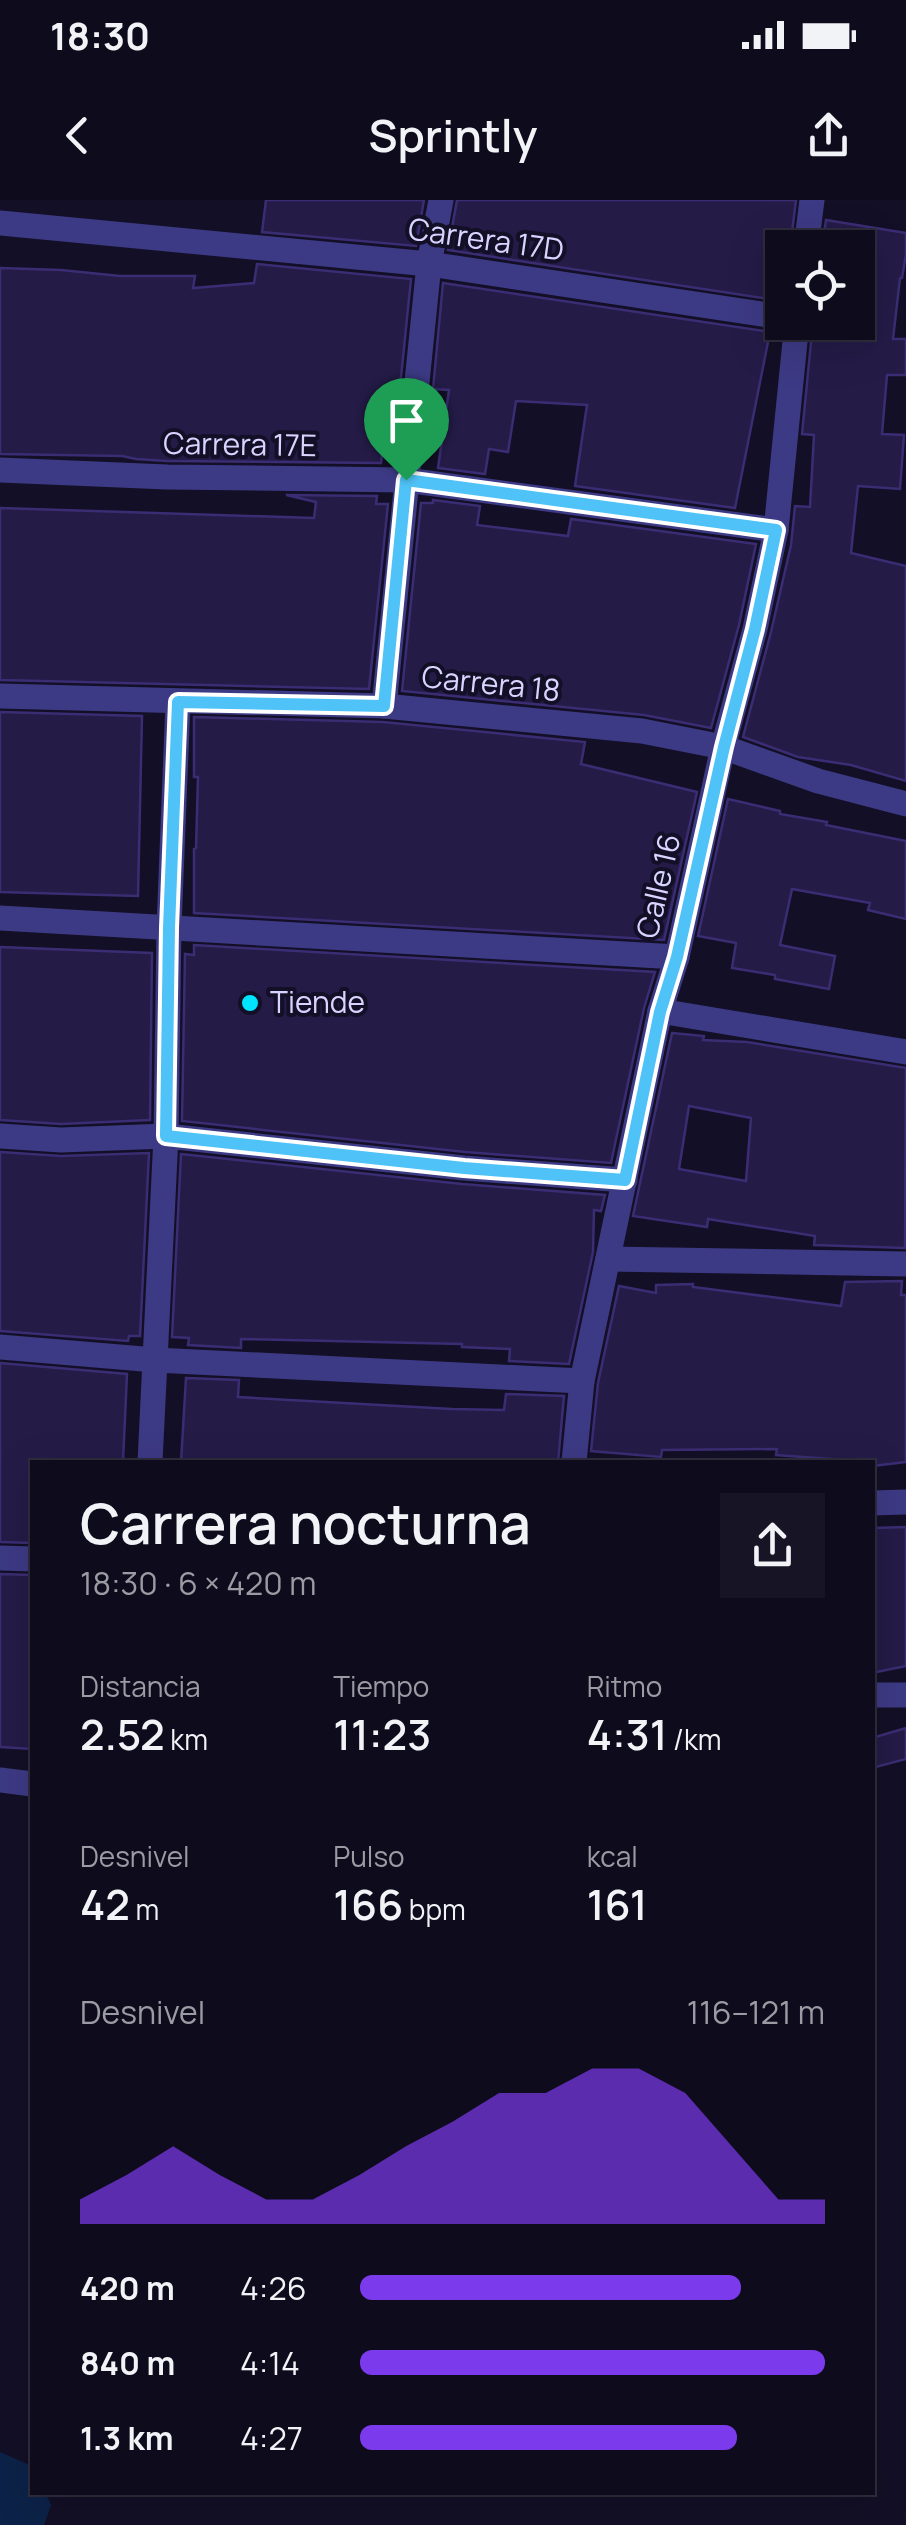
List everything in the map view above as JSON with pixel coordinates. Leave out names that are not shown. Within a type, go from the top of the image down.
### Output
[{"type":"street","points":[[384,706],[429,264],[441,200]]},
{"type":"street","points":[[808,230],[812,200]]},
{"type":"street","name":"Carrera 17D","points":[[0,223],[429,264],[765,313]]},
{"type":"street","name":"Calle 16","points":[[574,1460],[582,1380],[660,1012],[677,957],[776,530],[794,340]]},
{"type":"street","name":"Carrera 17E","points":[[0,470],[406,480],[776,530]]},
{"type":"street","name":"Carrera 18","points":[[0,696],[384,706],[642,731],[724,747],[818,781],[906,804]]},
{"type":"street","points":[[150,1460],[166,1136],[178,702]]},
{"type":"street","points":[[0,918],[677,957]]},
{"type":"street","points":[[660,1012],[906,1052]]},
{"type":"street","points":[[0,1136],[61,1140],[166,1136],[464,1168],[625,1180]]},
{"type":"street","points":[[608,1259],[906,1264]]},
{"type":"street","points":[[0,1347],[155,1360],[582,1380]]},
{"type":"street","points":[[875,1504],[906,1502]]},
{"type":"street","points":[[0,1558],[30,1559]]},
{"type":"street","points":[[875,1695],[906,1694]]},
{"type":"street","points":[[0,1780],[30,1784]]},
{"type":"water","points":[[0,2452],[30,2465],[30,2495],[47,2495],[51,2505],[44,2525],[0,2525]]},
{"type":"building","points":[[266,200],[424,200],[416,246],[262,232]]},
{"type":"building","points":[[457,200],[796,200],[792,230],[765,230],[765,298],[448,250]]},
{"type":"building","points":[[826,220],[906,233],[893,339],[906,339],[906,375],[887,375],[882,434],[904,435],[900,489],[858,486],[851,553],[906,566],[906,781],[851,765],[798,757],[743,737],[791,545],[795,506],[810,507],[814,435],[802,434],[811,340],[875,340],[875,230],[825,230]]},
{"type":"building","points":[[257,264],[411,279],[400,387],[390,387],[381,463],[167,461],[122,456],[0,454],[0,268],[120,276],[195,276],[193,288],[254,283]]},
{"type":"building","points":[[443,283],[765,331],[765,340],[768,340],[735,508],[575,486],[587,405],[516,401],[508,452],[489,449],[485,474],[438,468],[449,390],[433,389]]},
{"type":"building","points":[[286,495],[377,496],[376,504],[388,504],[369,689],[0,680],[0,508],[314,518],[316,502]]},
{"type":"building","points":[[433,500],[480,506],[477,525],[568,536],[571,519],[756,544],[711,728],[644,715],[402,691],[421,503]]},
{"type":"building","points":[[0,712],[142,716],[138,896],[0,892]]},
{"type":"building","points":[[194,717],[383,722],[585,742],[581,764],[697,792],[664,940],[194,913],[198,777],[194,777]]},
{"type":"building","points":[[728,799],[906,841],[906,919],[868,910],[870,903],[792,889],[780,945],[835,956],[829,989],[732,968],[736,943],[698,936]]},
{"type":"building","points":[[194,945],[655,972],[611,1163],[465,1152],[182,1121],[185,954],[194,955]]},
{"type":"building","points":[[0,947],[152,953],[150,1120],[61,1124],[0,1120]]},
{"type":"building","points":[[672,1033],[906,1068],[905,1248],[814,1245],[815,1236],[708,1219],[707,1227],[633,1216]],"holes":[[[689,1106],[751,1118],[746,1181],[679,1169]]]},
{"type":"building","points":[[0,1152],[61,1156],[149,1153],[140,1336],[129,1336],[128,1341],[0,1331]]},
{"type":"building","points":[[181,1154],[605,1195],[601,1211],[594,1210],[593,1252],[569,1364],[509,1361],[510,1349],[462,1344],[241,1339],[241,1348],[188,1345],[189,1338],[172,1337]]},
{"type":"building","points":[[902,1281],[901,1295],[906,1295],[906,1462],[875,1466],[875,1460],[776,1455],[777,1449],[662,1450],[661,1457],[591,1451],[598,1383],[619,1286],[656,1293],[656,1285],[693,1284],[841,1306],[845,1282]]},
{"type":"building","points":[[0,1363],[127,1374],[123,1460],[30,1460],[30,1543],[0,1542]]},
{"type":"building","points":[[186,1378],[239,1380],[238,1397],[452,1409],[504,1410],[506,1394],[564,1396],[558,1460],[181,1460]]},
{"type":"building","points":[[906,1527],[906,1666],[875,1672],[875,1604],[875,1528]]},
{"type":"building","points":[[0,1574],[30,1575],[30,1749],[0,1747]]},
{"type":"building","points":[[906,1728],[906,1759],[875,1767],[875,1737]]},
{"type":"place","name":"Tiende","points":[[250,1003]]},
{"type":"route","points":[[406,480],[776,530],[677,957],[660,1012],[625,1180],[464,1168],[166,1136],[178,702],[384,706],[406,480]]}]
